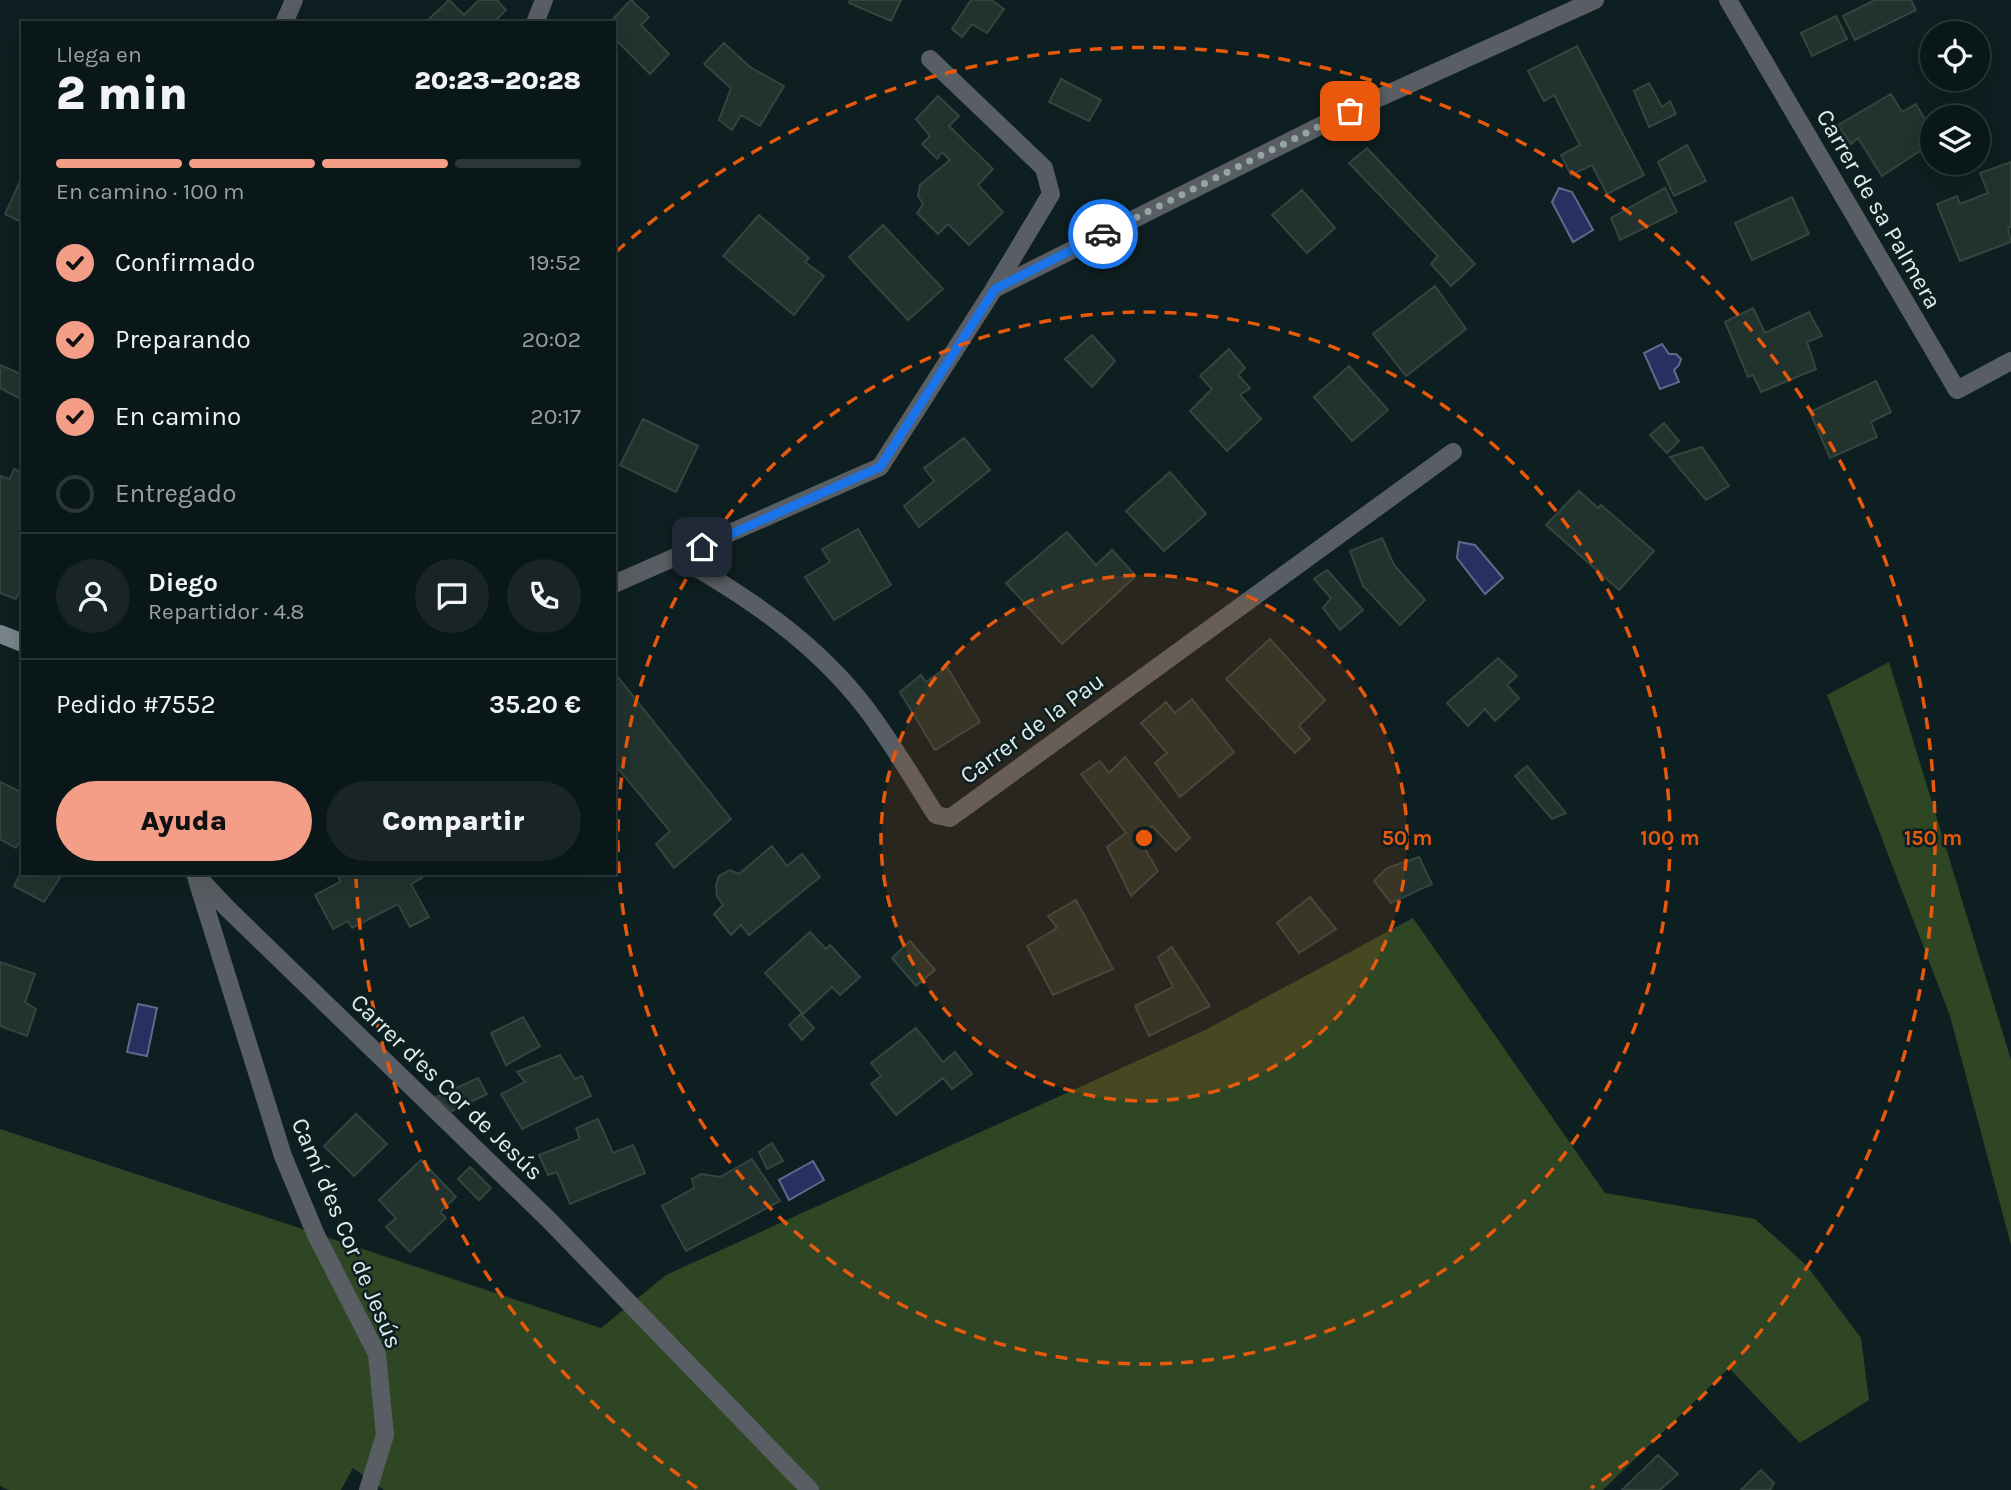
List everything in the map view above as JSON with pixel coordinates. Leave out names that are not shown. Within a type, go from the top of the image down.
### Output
[{"type":"street","points":[[285,21],[294,0]]},
{"type":"street","points":[[536,21],[544,0]]},
{"type":"street","points":[[995,289],[1350,111],[1595,0]]},
{"type":"street","name":"Carrer de sa Palmera","points":[[1728,0],[1957,390],[2011,361]]},
{"type":"street","points":[[616,583],[880,467],[995,289],[1051,194],[1044,168],[930,59]]},
{"type":"street","name":"Carrer de la Pau","points":[[678,557],[738,591],[780,622],[823,660],[865,706],[936,815],[950,818],[1453,453]]},
{"type":"street","points":[[0,634],[21,642]]},
{"type":"street","name":"Carrer d'es Cor de Jesús","points":[[195,875],[549,1220],[810,1490]]},
{"type":"street","name":"Camí d'es Cor de Jesús","points":[[195,875],[283,1156],[316,1235],[377,1354],[385,1435],[368,1490]]},
{"type":"green space","points":[[1889,662],[2011,1060],[2011,1245],[1950,1016],[1827,695]]},
{"type":"green space","points":[[1413,918],[1605,1193],[1755,1219],[1807,1266],[1861,1338],[1869,1400],[1800,1443],[1729,1368],[1603,1490],[384,1490],[353,1468],[341,1490],[9,1490],[0,1486],[0,1129],[601,1328],[666,1275],[1205,1030]]},
{"type":"water","points":[[1559,188],[1572,192],[1593,230],[1573,242],[1552,202]]},
{"type":"water","points":[[1662,344],[1669,354],[1676,354],[1681,359],[1674,370],[1679,382],[1660,389],[1644,353]]},
{"type":"water","points":[[1459,542],[1475,545],[1503,578],[1485,594],[1457,558]]},
{"type":"water","points":[[138,1004],[157,1008],[147,1056],[127,1052]]},
{"type":"water","points":[[813,1161],[824,1180],[789,1200],[779,1180]]},
{"type":"building","points":[[449,0],[464,15],[479,0],[497,0],[506,10],[495,21],[428,20]]},
{"type":"building","points":[[631,0],[649,17],[641,25],[669,54],[650,74],[616,40],[616,21],[611,21]]},
{"type":"building","points":[[850,0],[901,0],[891,21],[849,3]]},
{"type":"building","points":[[971,0],[991,0],[1004,9],[987,33],[972,24],[962,37],[952,29]]},
{"type":"building","points":[[1875,0],[1911,0],[1916,10],[1855,40],[1843,16]]},
{"type":"building","points":[[1836,16],[1847,39],[1812,56],[1801,33]]},
{"type":"building","points":[[724,43],[750,67],[784,86],[760,126],[741,115],[732,130],[719,120],[731,88],[704,64]]},
{"type":"building","points":[[1577,46],[1644,175],[1607,194],[1592,165],[1571,175],[1561,155],[1580,145],[1554,95],[1544,101],[1528,71]]},
{"type":"building","points":[[1061,79],[1101,100],[1089,121],[1049,102]]},
{"type":"building","points":[[1649,83],[1662,107],[1670,101],[1676,114],[1649,127],[1634,91]]},
{"type":"building","points":[[1891,94],[1902,112],[1916,104],[1920,111],[1920,151],[1882,176],[1858,138],[1851,144],[1838,125]]},
{"type":"building","points":[[938,96],[959,116],[949,126],[993,169],[978,185],[1003,212],[969,245],[948,224],[938,234],[917,213],[923,204],[918,196],[920,185],[950,160],[942,152],[937,159],[922,144],[930,136],[916,119]]},
{"type":"building","points":[[1687,145],[1706,181],[1674,196],[1658,162]]},
{"type":"building","points":[[1367,148],[1475,264],[1451,286],[1431,264],[1438,256],[1349,163]]},
{"type":"building","points":[[2011,162],[2011,227],[2008,228],[2011,242],[1960,261],[1937,204],[1957,196],[1960,204],[1988,193],[1981,175],[1990,175],[1990,169]]},
{"type":"building","points":[[21,179],[21,222],[5,214]]},
{"type":"building","points":[[1665,188],[1677,212],[1620,240],[1611,218]]},
{"type":"building","points":[[1302,190],[1335,228],[1307,253],[1272,215]]},
{"type":"building","points":[[1792,197],[1809,234],[1752,260],[1735,223]]},
{"type":"building","points":[[759,215],[809,258],[805,262],[824,276],[794,315],[723,256]]},
{"type":"building","points":[[883,225],[943,289],[908,320],[849,257]]},
{"type":"building","points":[[1435,286],[1466,329],[1406,376],[1373,334]]},
{"type":"building","points":[[1753,308],[1765,333],[1809,312],[1822,336],[1807,342],[1816,369],[1761,392],[1753,375],[1748,377],[1725,322]]},
{"type":"building","points":[[1092,335],[1115,361],[1092,387],[1065,359]]},
{"type":"building","points":[[1229,349],[1245,368],[1238,375],[1250,388],[1240,395],[1261,419],[1227,451],[1190,411],[1212,389],[1200,376]]},
{"type":"building","points":[[0,365],[21,374],[21,399],[0,388]]},
{"type":"building","points":[[1349,366],[1388,410],[1352,441],[1314,397]]},
{"type":"building","points":[[1876,381],[1891,412],[1871,422],[1877,437],[1830,458],[1810,412]]},
{"type":"building","points":[[643,419],[698,446],[676,492],[620,465]]},
{"type":"building","points":[[1664,423],[1679,441],[1667,453],[1650,435]]},
{"type":"building","points":[[964,438],[990,470],[919,527],[904,506],[934,481],[924,468]]},
{"type":"building","points":[[1702,447],[1729,486],[1706,500],[1670,457]]},
{"type":"building","points":[[14,469],[21,472],[21,588],[16,599],[0,593],[0,476],[10,479]]},
{"type":"building","points":[[1170,472],[1206,514],[1164,551],[1126,511]]},
{"type":"building","points":[[1579,491],[1598,508],[1601,505],[1654,551],[1619,590],[1546,525]]},
{"type":"building","points":[[858,529],[891,585],[834,620],[805,577],[830,562],[822,549]]},
{"type":"building","points":[[1067,532],[1096,565],[1112,550],[1136,576],[1062,644],[1006,583]]},
{"type":"building","points":[[1382,538],[1394,565],[1425,600],[1400,625],[1363,586],[1350,551]]},
{"type":"building","points":[[1327,570],[1363,610],[1340,630],[1323,608],[1331,598],[1314,579]]},
{"type":"building","points":[[1270,639],[1325,700],[1299,726],[1310,739],[1295,753],[1226,679]]},
{"type":"building","points":[[1498,658],[1517,676],[1507,685],[1519,698],[1495,721],[1485,709],[1468,726],[1447,703]]},
{"type":"building","points":[[947,667],[980,722],[935,750],[900,692],[921,675],[926,682]]},
{"type":"building","points":[[616,675],[731,819],[674,868],[656,844],[670,831],[616,766]]},
{"type":"building","points":[[1192,699],[1234,752],[1180,797],[1155,763],[1167,753],[1141,723],[1166,702],[1175,713]]},
{"type":"building","points":[[1125,757],[1190,838],[1176,851],[1152,826],[1139,839],[1158,871],[1131,896],[1107,847],[1126,833],[1081,774],[1100,761],[1109,773]]},
{"type":"building","points":[[1527,766],[1566,813],[1552,819],[1515,776]]},
{"type":"building","points":[[0,782],[21,792],[21,839],[16,848],[0,839]]},
{"type":"building","points":[[772,846],[787,866],[802,854],[820,877],[749,935],[741,925],[731,935],[714,914],[723,905],[717,896],[719,876],[730,870],[739,874]]},
{"type":"building","points":[[1419,857],[1432,884],[1391,903],[1374,881],[1387,868]]},
{"type":"building","points":[[21,872],[21,875],[62,875],[44,902],[14,886]]},
{"type":"building","points":[[338,875],[420,875],[422,878],[411,884],[429,917],[410,927],[398,904],[352,928],[348,921],[333,929],[315,895],[340,882]]},
{"type":"building","points":[[1310,897],[1336,929],[1299,953],[1277,923]]},
{"type":"building","points":[[1076,900],[1113,969],[1053,995],[1027,946],[1057,928],[1048,916]]},
{"type":"building","points":[[810,932],[826,949],[830,945],[860,977],[840,995],[832,987],[802,1015],[814,1028],[802,1040],[789,1025],[802,1013],[765,973]]},
{"type":"building","points":[[910,941],[935,970],[916,986],[892,958]]},
{"type":"building","points":[[1172,947],[1210,1006],[1149,1036],[1135,1006],[1173,987],[1158,957]]},
{"type":"building","points":[[0,962],[35,974],[25,1002],[36,1009],[27,1036],[0,1026]]},
{"type":"building","points":[[523,1017],[540,1046],[506,1065],[491,1033]]},
{"type":"building","points":[[916,1028],[943,1062],[955,1052],[972,1074],[952,1089],[943,1078],[896,1115],[871,1084],[881,1076],[871,1063]]},
{"type":"building","points":[[560,1055],[575,1079],[582,1076],[591,1096],[522,1129],[501,1094],[525,1082],[517,1072]]},
{"type":"building","points":[[478,1078],[487,1094],[452,1111],[436,1097]]},
{"type":"building","points":[[356,1114],[387,1144],[354,1176],[324,1146]]},
{"type":"building","points":[[598,1119],[613,1153],[633,1145],[645,1173],[570,1204],[557,1172],[548,1175],[539,1155],[580,1139],[576,1128]]},
{"type":"building","points":[[772,1143],[783,1161],[767,1169],[759,1152]]},
{"type":"building","points":[[752,1159],[780,1201],[686,1251],[662,1206],[694,1188],[692,1179],[701,1174],[720,1177]]},
{"type":"building","points":[[421,1160],[456,1197],[440,1212],[446,1218],[410,1252],[386,1227],[396,1218],[379,1200]]},
{"type":"building","points":[[470,1167],[491,1188],[479,1200],[458,1179]]},
{"type":"building","points":[[1658,1455],[1678,1474],[1660,1490],[1622,1490]]},
{"type":"building","points":[[1761,1470],[1774,1483],[1770,1490],[1741,1490]]},
{"type":"way so far","points":[[1103,234],[1350,111]]},
{"type":"route","points":[[702,547],[880,467],[995,289],[1103,234]]}]
